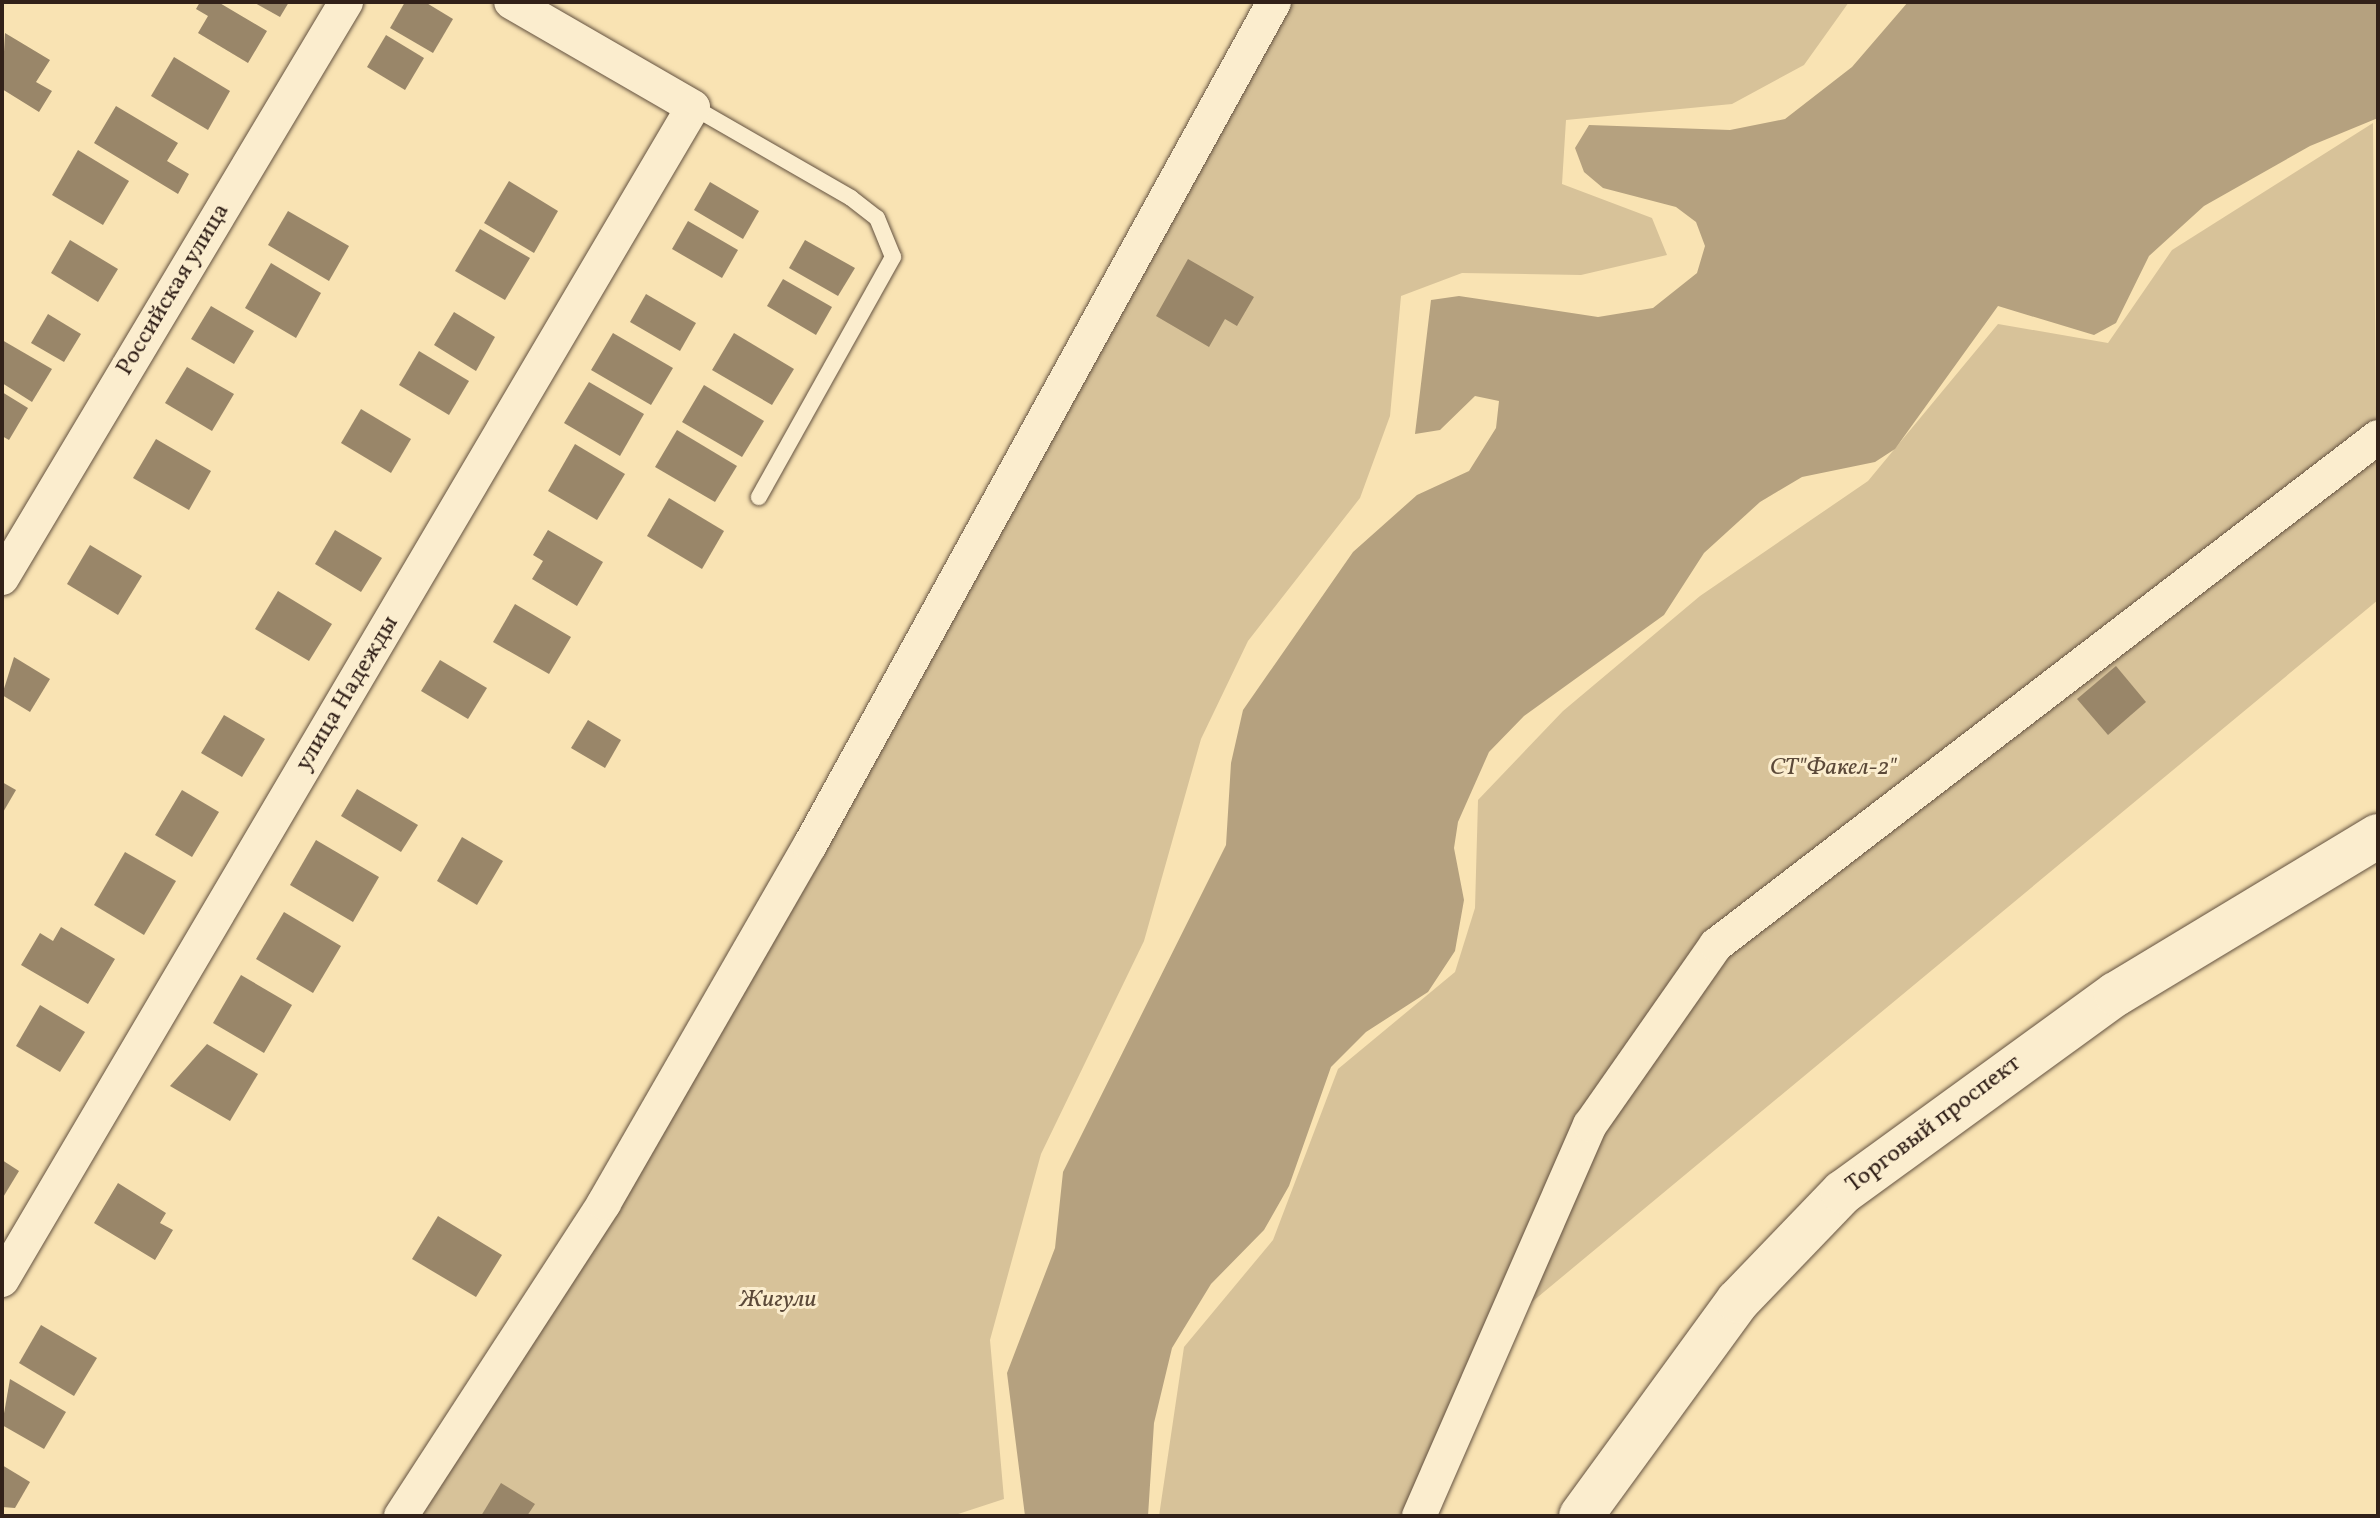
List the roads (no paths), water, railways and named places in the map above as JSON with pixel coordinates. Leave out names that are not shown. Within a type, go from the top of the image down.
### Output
[{"type":"street","name":"Российская улица","points":[[2,578],[346,2]]},
{"type":"street","points":[[511,2],[693,107]]},
{"type":"street","points":[[401,1516],[604,1203],[771,914],[1274,2]]},
{"type":"street","name":"улица Надежды","points":[[5,1267],[693,107]]},
{"type":"street","points":[[1419,1516],[1590,1125],[1716,945],[2378,437]]},
{"type":"street","name":"Торговый проспект","points":[[1581,1516],[1738,1301],[1843,1192],[2116,994],[2378,836]]},
{"type":"lane","points":[[693,107],[851,198],[889,237],[885,281],[759,497]]},
{"type":"park label","name":"СТ\"Факел-2\"","points":[[1833,769]]},
{"type":"park label","name":"Жигули","points":[[778,1301]]}]
